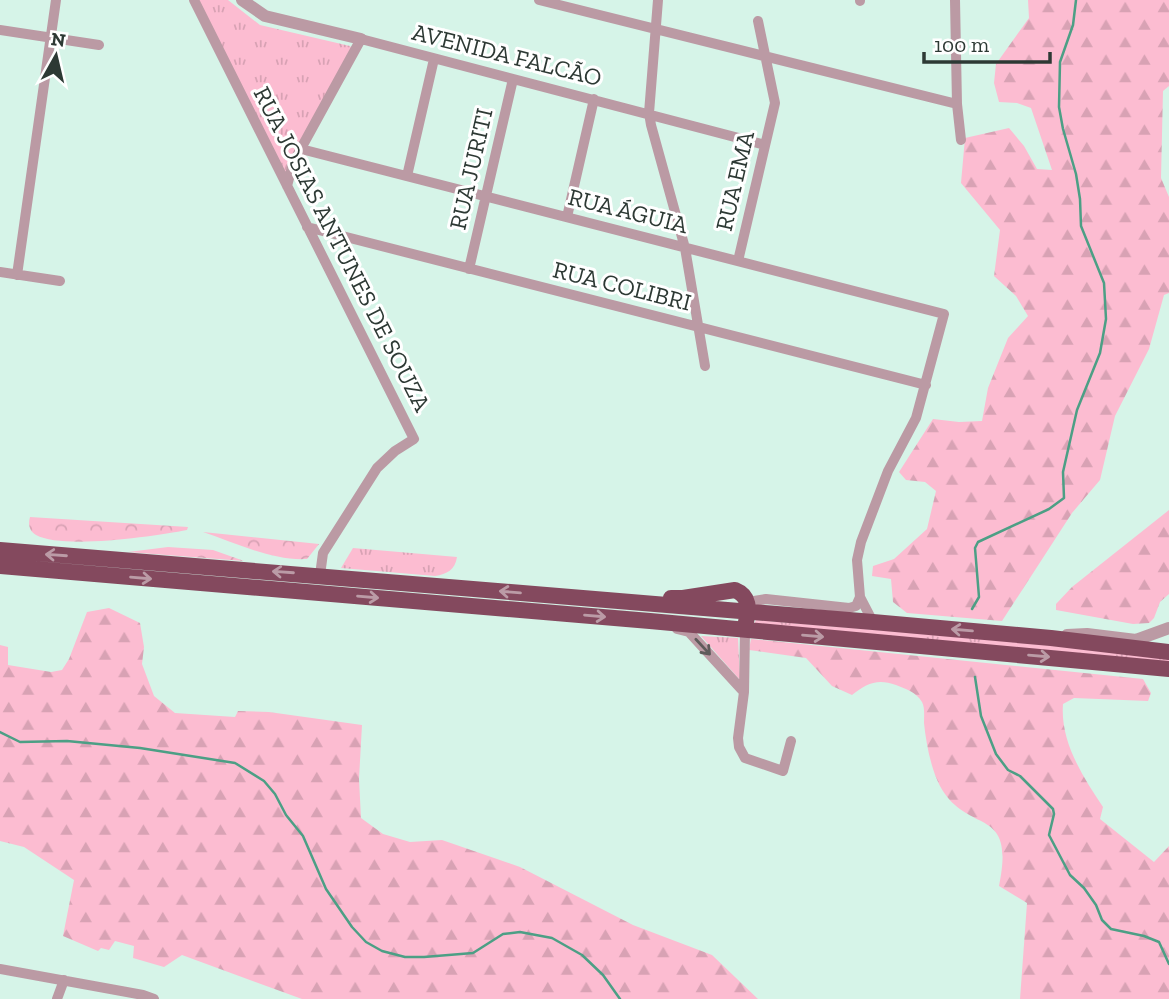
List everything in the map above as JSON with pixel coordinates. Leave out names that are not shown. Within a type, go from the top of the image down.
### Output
[{"type":"highway","points":[[0,550],[542,595],[683,598],[736,590],[742,593],[747,616]]},
{"type":"highway","points":[[0,566],[650,621],[741,622],[747,616],[873,622],[1169,652]]},
{"type":"highway","points":[[747,616],[1169,669]]},
{"type":"street","points":[[17,275],[56,0]]},
{"type":"street","name":"RUA JOSIAS ANTUNES DE SOUZA","points":[[194,0],[414,439],[377,468],[323,553],[320,575]]},
{"type":"street","name":"AVENIDA FALCÃO","points":[[242,0],[265,16],[765,145]]},
{"type":"street","points":[[539,0],[957,104]]},
{"type":"street","points":[[658,0],[649,113],[685,248],[705,366]]},
{"type":"street","points":[[956,0],[957,104],[961,140]]},
{"type":"street","name":"RUA EMA","points":[[737,261],[775,103],[758,21]]},
{"type":"street","points":[[0,30],[99,45]]},
{"type":"street","points":[[287,186],[293,163],[361,39]]},
{"type":"street","points":[[407,176],[435,59]]},
{"type":"street","name":"RUA JURITI","points":[[469,268],[513,79]]},
{"type":"street","points":[[567,217],[594,99]]},
{"type":"street","name":"RUA ÁGUIA","points":[[301,149],[944,314],[926,385]]},
{"type":"street","name":"RUA COLIBRI","points":[[307,227],[926,385]]},
{"type":"street","points":[[0,272],[60,281]]},
{"type":"street","points":[[873,622],[860,597],[858,560],[861,542],[888,471],[916,418],[926,385]]},
{"type":"street","points":[[791,741],[783,771],[745,758],[738,747],[744,692],[747,616],[766,599],[849,608],[856,606],[860,597]]},
{"type":"street","points":[[650,621],[689,632],[744,692]]},
{"type":"street","points":[[1051,638],[1077,634],[1136,640],[1166,629]]},
{"type":"street","points":[[0,969],[154,999]]},
{"type":"street","points":[[57,999],[64,980]]},
{"type":"green space","points":[[198,0],[228,0],[260,25],[350,46],[352,49],[286,176]]},
{"type":"green space","points":[[1028,0],[1169,0],[1169,86],[1163,91],[1161,178],[1169,197],[1169,293],[1164,295],[1149,349],[1115,416],[1100,480],[1072,513],[1002,621],[907,613],[893,602],[891,579],[872,576],[873,566],[894,559],[927,529],[936,491],[925,482],[906,480],[899,472],[933,419],[982,421],[988,388],[1008,338],[1028,316],[1016,296],[994,276],[1000,230],[961,183],[965,138],[1009,128],[1024,146],[1037,169],[1052,170],[1031,108],[1017,103],[999,102],[994,83],[996,64],[1029,18]]},
{"type":"green space","points":[[1169,510],[1169,594],[1160,602],[1154,618],[1149,623],[1133,624],[1056,610],[1056,604],[1072,587]]},
{"type":"green space","points":[[30,517],[188,527],[187,530],[133,538],[67,541],[36,535],[30,527]]},
{"type":"green space","points":[[203,532],[319,544],[307,559],[294,559],[254,550]]},
{"type":"green space","points":[[168,547],[213,550],[244,561],[128,552]]},
{"type":"green space","points":[[353,548],[457,557],[450,571],[435,576],[341,568]]},
{"type":"green space","points":[[109,608],[140,623],[144,647],[142,664],[154,696],[175,713],[235,717],[238,711],[269,712],[362,725],[359,779],[361,818],[383,834],[410,842],[442,840],[520,867],[633,925],[712,955],[758,999],[302,999],[182,955],[164,967],[133,958],[134,946],[115,941],[109,950],[101,948],[98,951],[63,936],[74,880],[24,847],[0,841],[0,645],[8,647],[8,665],[51,672],[62,670],[87,612]]},
{"type":"green space","points":[[756,620],[1169,654],[1169,665],[754,624]]},
{"type":"green space","points":[[701,636],[738,638],[740,680]]},
{"type":"green space","points":[[751,639],[1143,679],[1151,693],[1148,701],[1074,698],[1063,704],[1063,718],[1074,758],[1103,807],[1100,819],[1154,862],[1169,846],[1169,999],[1020,999],[1027,903],[999,886],[1001,843],[995,831],[951,802],[940,786],[929,756],[924,707],[920,699],[914,693],[883,682],[867,685],[852,695],[832,686],[806,658],[749,650]]},
{"type":"waterway","points":[[972,609],[979,597],[975,548],[978,542],[1049,509],[1064,498],[1063,472],[1077,410],[1100,353],[1106,319],[1104,283],[1081,226],[1076,174],[1059,107],[1060,62],[1073,25],[1076,0]]},
{"type":"waterway","points":[[975,677],[981,716],[996,754],[1008,770],[1020,776],[1053,809],[1049,835],[1070,875],[1084,888],[1096,905],[1102,920],[1111,929],[1159,942],[1169,964]]},
{"type":"waterway","points":[[0,732],[20,742],[67,741],[140,748],[235,763],[264,781],[275,794],[286,815],[303,836],[326,889],[352,927],[366,942],[382,951],[405,957],[424,957],[473,953],[503,934],[520,932],[552,938],[582,955],[603,975],[620,999]]}]
